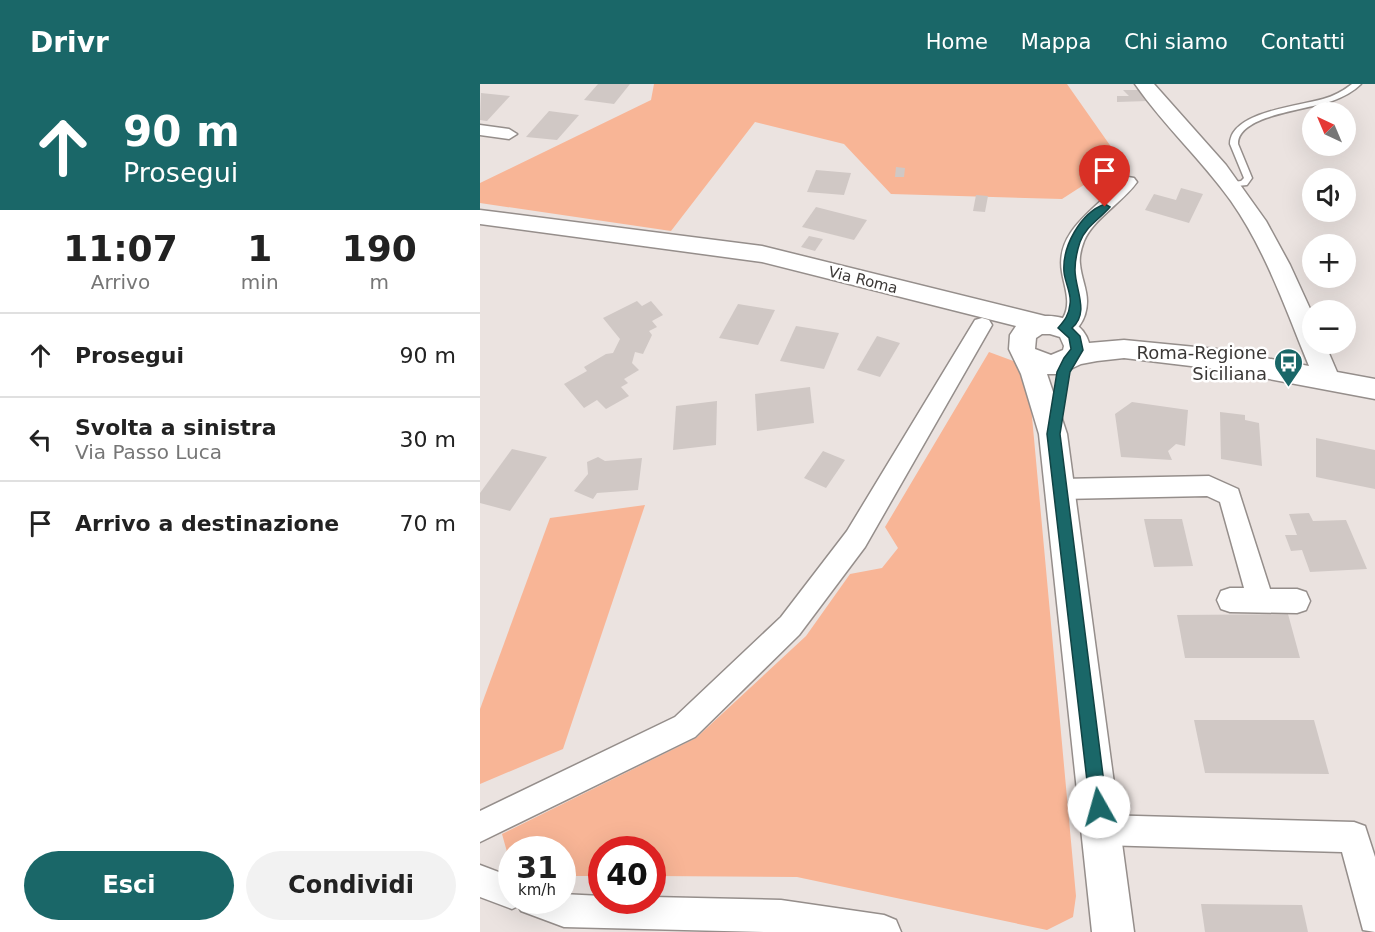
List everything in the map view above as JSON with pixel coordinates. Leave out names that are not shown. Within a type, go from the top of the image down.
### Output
[{"type":"street","points":[[1144,84],[1235,193],[1279,268],[1328,381]]},
{"type":"street","points":[[480,130],[509,134]]},
{"type":"street","points":[[1113,932],[1053,434],[1024,350],[1026,331],[1071,323],[1077,302],[1070,272],[1075,239],[1087,223],[1122,191],[1128,182]]},
{"type":"street","name":"Via Roma","points":[[480,217],[762,255],[1058,327],[1158,343],[1216,359]]},
{"type":"street","name":"Via Roma","points":[[682,245],[955,315],[982,325],[1024,350]]},
{"type":"street","points":[[480,827],[685,727],[790,626],[856,539],[982,325]]},
{"type":"street","points":[[1053,434],[1064,372],[1077,343],[1058,327]]},
{"type":"street","points":[[1024,350],[1042,364],[1060,364],[1097,351],[1124,349],[1216,359],[1375,389]]},
{"type":"street","points":[[1061,489],[1209,486],[1230,496],[1260,600]]},
{"type":"street","points":[[1230,600],[1297,601]]},
{"type":"street","points":[[1101,830],[1354,837],[1375,918]]},
{"type":"street","points":[[480,881],[498,888]]},
{"type":"street","points":[[576,911],[781,916],[884,932]]},
{"type":"lane","points":[[1235,193],[1248,178],[1235,151],[1236,132],[1243,126],[1272,114],[1334,100],[1352,90],[1357,84]]},
{"type":"shaded area","points":[[654,84],[1067,84],[1121,161],[1062,199],[891,194],[844,144],[755,122],[671,231],[480,203],[480,183],[651,100]]},
{"type":"shaded area","points":[[989,352],[1016,362],[1030,395],[1076,896],[1073,917],[1047,930],[797,877],[666,876],[666,836],[588,836],[588,876],[576,876],[576,836],[503,836],[502,834],[696,738],[806,636],[850,574],[882,568],[898,548],[885,527]]},
{"type":"shaded area","points":[[645,505],[563,749],[480,784],[480,709],[550,518]]},
{"type":"building","points":[[598,84],[630,84],[614,104],[584,100]]},
{"type":"building","points":[[1123,90],[1138,90],[1148,101],[1117,102],[1117,96],[1129,96]]},
{"type":"building","points":[[481,93],[510,96],[487,121],[480,120]]},
{"type":"building","points":[[549,111],[579,115],[557,140],[526,137]]},
{"type":"building","points":[[896,167],[905,168],[904,177],[895,177]]},
{"type":"building","points":[[816,170],[851,173],[844,195],[807,192]]},
{"type":"building","points":[[1181,188],[1203,194],[1189,223],[1145,210],[1154,194],[1176,200]]},
{"type":"building","points":[[976,195],[988,196],[985,212],[973,211]]},
{"type":"building","points":[[816,207],[867,220],[854,240],[802,227]]},
{"type":"building","points":[[809,236],[823,239],[815,251],[801,247]]},
{"type":"building","points":[[637,301],[642,306],[651,301],[663,315],[652,321],[657,327],[649,331],[652,335],[643,354],[635,352],[632,363],[639,370],[624,379],[628,383],[621,387],[629,396],[606,409],[597,400],[584,408],[564,384],[587,371],[584,367],[606,354],[613,353],[620,339],[603,318]]},
{"type":"building","points":[[738,304],[775,310],[758,345],[719,338]]},
{"type":"building","points":[[796,326],[839,333],[824,369],[780,361]]},
{"type":"building","points":[[877,336],[900,343],[880,377],[857,370]]},
{"type":"building","points":[[810,387],[814,423],[757,431],[755,394]]},
{"type":"building","points":[[717,401],[716,445],[673,450],[676,406]]},
{"type":"building","points":[[1132,402],[1188,410],[1185,446],[1176,444],[1168,451],[1172,460],[1121,457],[1115,414]]},
{"type":"building","points":[[1220,412],[1245,415],[1245,420],[1259,423],[1262,466],[1221,459]]},
{"type":"building","points":[[1316,438],[1375,450],[1375,489],[1316,477]]},
{"type":"building","points":[[512,449],[547,457],[510,511],[480,503],[480,493]]},
{"type":"building","points":[[823,451],[845,460],[826,488],[804,478]]},
{"type":"building","points":[[598,457],[605,461],[642,458],[638,490],[597,493],[593,499],[574,491],[588,474],[587,462]]},
{"type":"building","points":[[1309,513],[1313,521],[1346,520],[1367,569],[1310,572],[1302,550],[1291,551],[1285,535],[1297,535],[1289,514]]},
{"type":"building","points":[[1144,519],[1182,519],[1193,566],[1154,567]]},
{"type":"building","points":[[1288,614],[1300,658],[1185,658],[1177,615]]},
{"type":"building","points":[[1194,720],[1314,720],[1329,774],[1205,773]]},
{"type":"building","points":[[1201,904],[1302,905],[1308,932],[1205,932]]},
{"type":"place","name":"Roma-Regione Siciliana","points":[[1288,388]]},
{"type":"route","points":[[1099,807],[1053,434],[1064,372],[1068,361],[1077,350],[1074,336],[1064,328],[1071,323],[1077,302],[1070,272],[1072,250],[1075,239],[1087,223],[1105,207]]}]
